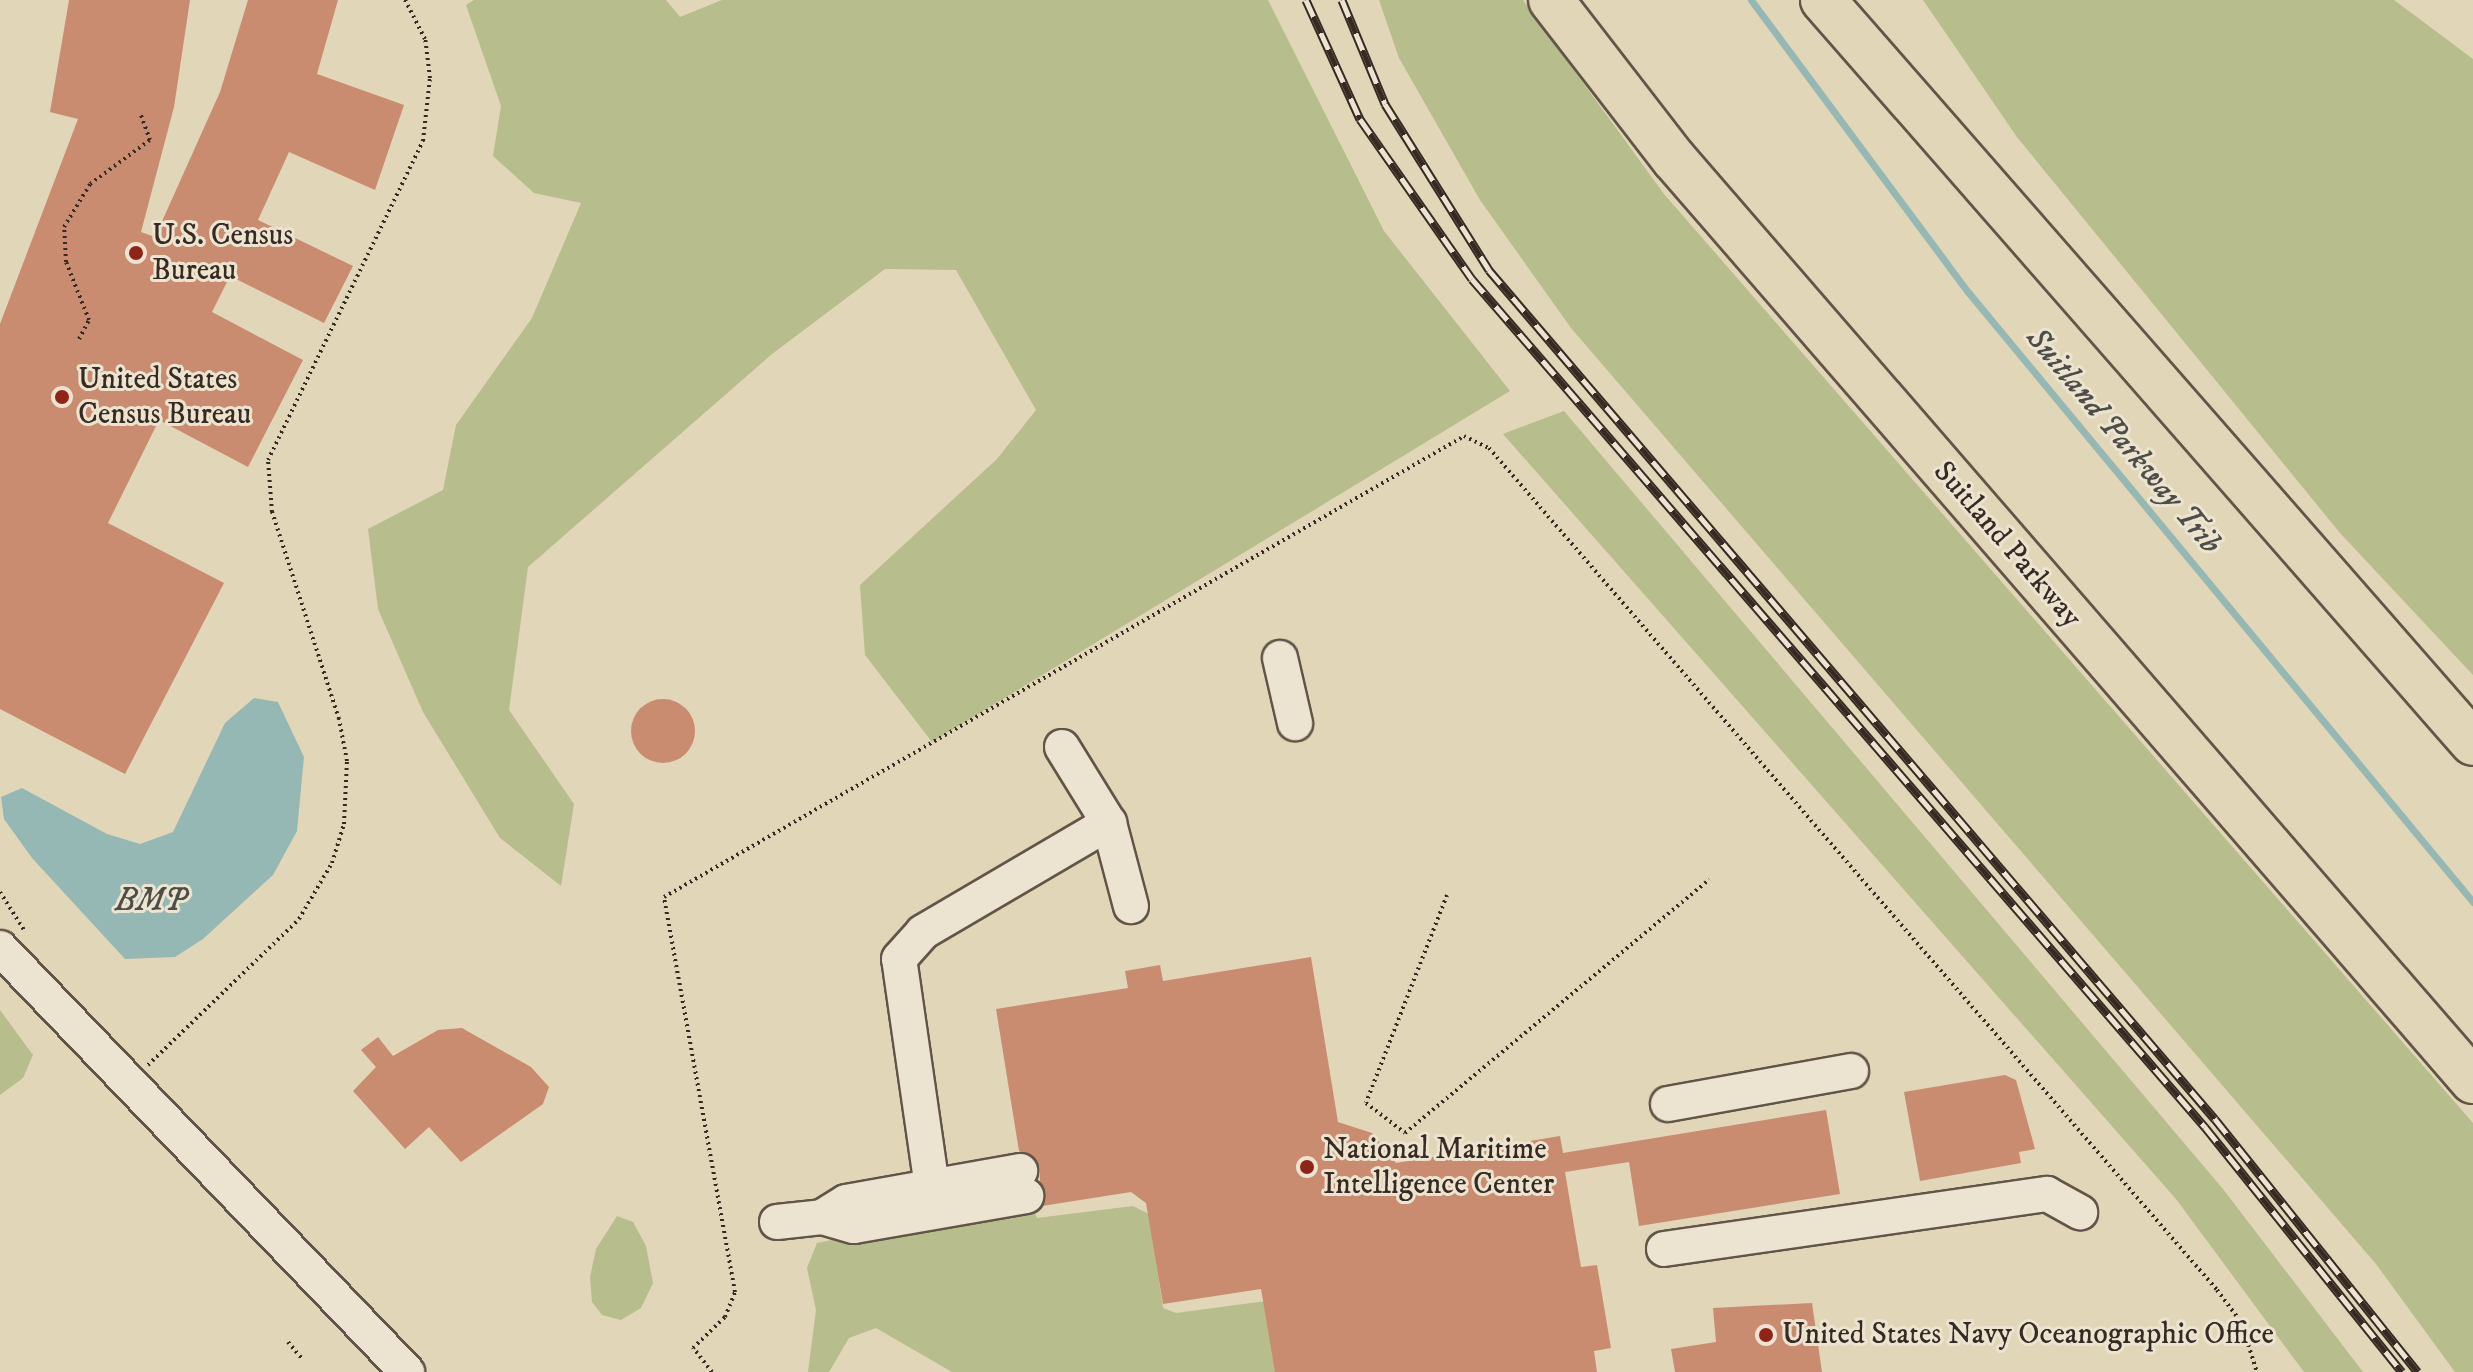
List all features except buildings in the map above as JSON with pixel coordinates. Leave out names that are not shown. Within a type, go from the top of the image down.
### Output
[{"type":"highway","name":"Suitland Parkway","points":[[1551,0],[1707,199],[2473,1081]]},
{"type":"highway","points":[[1823,0],[2473,743]]},
{"type":"lane","points":[[1280,658],[1295,723]]},
{"type":"lane","points":[[1062,747],[1109,823],[1131,906]]},
{"type":"lane","points":[[932,1187],[899,959],[923,932],[1109,823]]},
{"type":"lane","points":[[14,942],[407,1372]]},
{"type":"lane","points":[[1668,1104],[1851,1071]]},
{"type":"lane","points":[[777,1222],[822,1217],[854,1226],[1023,1183],[932,1187],[846,1202],[822,1217]]},
{"type":"lane","points":[[1664,1249],[2047,1194],[2080,1212]]},
{"type":"path","points":[[137,1059],[145,1068],[299,919],[332,863],[344,824],[347,761],[339,719],[272,512],[267,472],[423,141],[430,78],[425,39],[405,0]]},
{"type":"path","points":[[79,339],[89,320],[66,262],[64,227],[90,184],[150,140],[141,115]]},
{"type":"path","points":[[712,1372],[693,1348],[725,1317],[735,1292],[664,897],[1464,436],[1489,448],[2217,1290],[2241,1322],[2257,1372]]},
{"type":"path","points":[[1447,895],[1366,1103],[1405,1133],[1709,880]]},
{"type":"path","points":[[0,892],[14,942]]},
{"type":"path","points":[[288,1342],[303,1360]]},
{"type":"green space","points":[[474,0],[666,0],[680,17],[722,0],[1268,0],[1384,231],[1510,391],[932,742],[865,655],[860,585],[997,459],[1036,410],[956,270],[885,269],[772,354],[528,567],[509,710],[574,804],[561,886],[500,838],[423,712],[378,609],[368,529],[443,490],[456,425],[532,318],[581,203],[534,193],[493,156],[501,106],[466,5]]},
{"type":"green space","points":[[1379,0],[1523,0],[1664,194],[2473,1123],[2473,1372],[2455,1372],[2376,1264],[1571,328],[1480,200],[1399,58]]},
{"type":"green space","points":[[1923,0],[2394,0],[2473,59],[2473,675],[2340,533],[2017,137]]},
{"type":"green space","points":[[1564,411],[2223,1189],[2363,1372],[2304,1372],[2176,1199],[1503,434]]},
{"type":"green space","points":[[0,1010],[33,1055],[23,1078],[0,1095]]},
{"type":"green space","points":[[1031,1201],[1037,1218],[1133,1206],[1149,1214],[1163,1308],[1176,1313],[1266,1301],[1279,1372],[952,1372],[876,1328],[849,1338],[829,1372],[808,1372],[816,1310],[807,1268],[817,1243]]},
{"type":"green space","points":[[617,1216],[633,1222],[646,1246],[653,1283],[641,1308],[621,1320],[602,1315],[592,1302],[590,1277],[596,1249]]},
{"type":"water","name":"BMP","points":[[254,698],[278,702],[304,757],[297,831],[273,875],[203,939],[175,957],[125,959],[32,858],[4,819],[1,797],[22,788],[107,834],[140,844],[173,832],[225,723]]},
{"type":"waterway","name":"Suitland Parkway Trib","points":[[1751,0],[1968,292],[2473,902]]},
{"type":"railway","points":[[1306,0],[1360,119],[1472,279],[2205,1127],[2402,1372]]},
{"type":"railway","points":[[1342,0],[1385,104],[1489,270],[2215,1119],[2418,1372]]},
{"type":"place","name":"U.S. Census Bureau","points":[[136,253]]},
{"type":"place","name":"United States Census Bureau","points":[[62,397]]},
{"type":"place","name":"National Maritime Intelligence Center","points":[[1307,1167]]},
{"type":"place","name":"United States Navy Oceanographic Office","points":[[1766,1335]]}]
